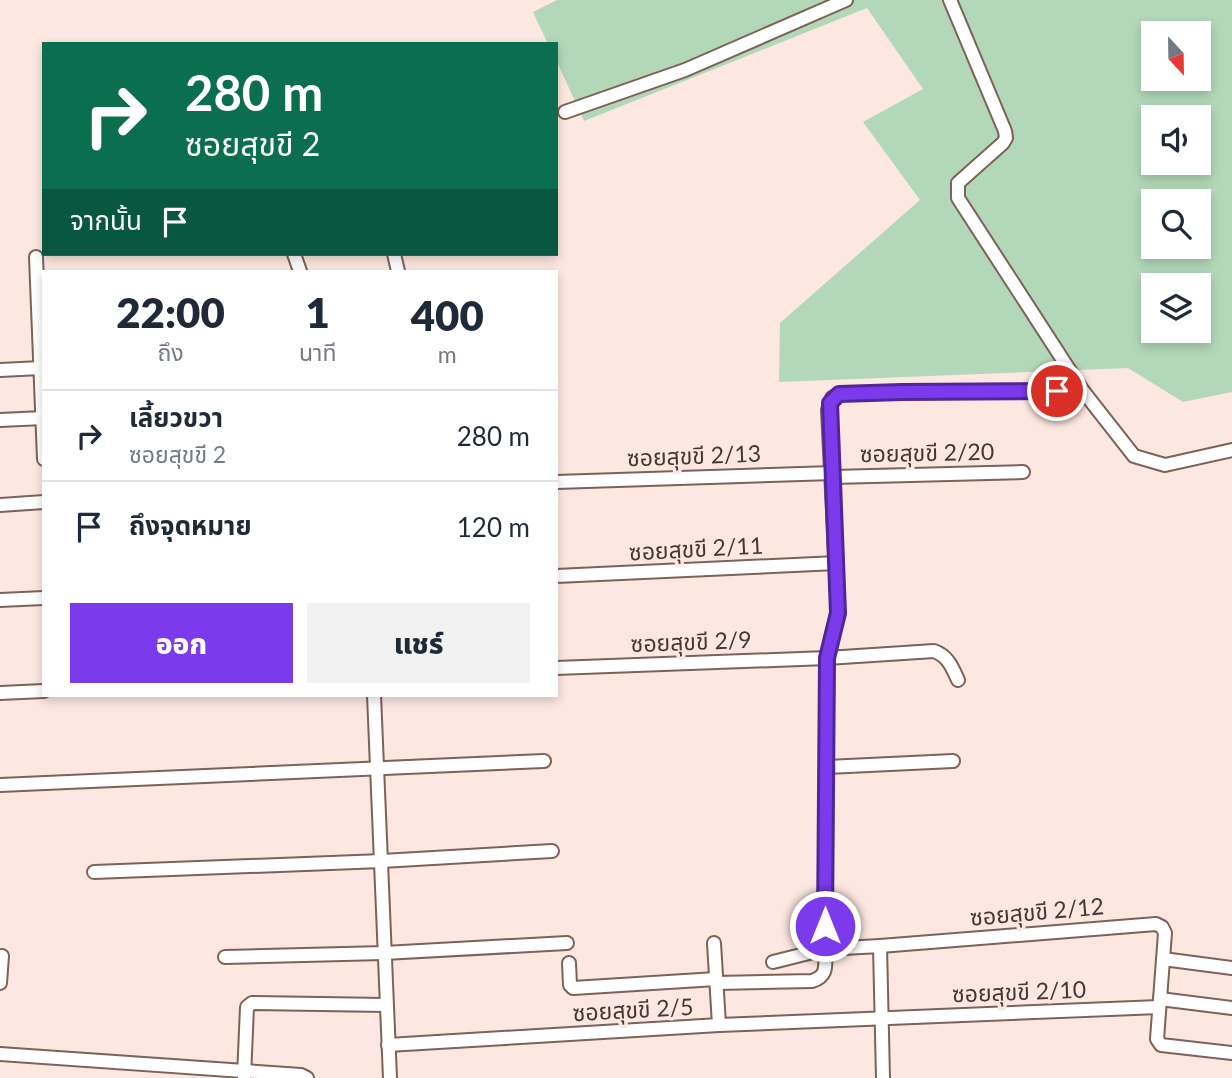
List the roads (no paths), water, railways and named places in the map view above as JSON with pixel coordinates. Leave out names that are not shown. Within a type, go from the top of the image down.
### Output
[{"type":"street","points":[[565,112],[685,69],[846,0]]},
{"type":"street","points":[[950,0],[996,107],[1006,138],[958,183],[958,198],[1083,391],[1134,456],[1165,465],[1232,450]]},
{"type":"street","points":[[36,257],[42,324],[42,394]]},
{"type":"street","points":[[0,370],[41,369]]},
{"type":"street","points":[[569,963],[570,985],[573,988],[820,979],[825,972],[827,658],[838,613],[828,410],[832,398],[839,394],[902,392],[1083,391]]},
{"type":"street","points":[[0,420],[42,418]]},
{"type":"street","name":"ซอยสุขขี 2/20","points":[[833,475],[1023,472]]},
{"type":"street","name":"ซอยสุขขี 2/13","points":[[558,482],[833,475]]},
{"type":"street","points":[[0,505],[42,502]]},
{"type":"street","name":"ซอยสุขขี 2/11","points":[[558,576],[837,563]]},
{"type":"street","points":[[0,600],[42,598]]},
{"type":"street","name":"ซอยสุขขี 2/9","points":[[558,668],[827,658],[934,651],[948,659],[958,680]]},
{"type":"street","points":[[0,693],[42,691]]},
{"type":"street","points":[[373,697],[390,1078]]},
{"type":"street","points":[[0,785],[544,761]]},
{"type":"street","points":[[827,767],[953,761]]},
{"type":"street","points":[[94,872],[382,861],[552,850]]},
{"type":"street","name":"ซอยสุขขี 2/12","points":[[772,962],[825,949],[1156,924],[1162,927],[1165,933],[1156,1032],[1161,1045],[1232,1053]]},
{"type":"street","points":[[225,957],[384,953],[567,943]]},
{"type":"street","points":[[714,943],[719,1026]]},
{"type":"street","points":[[880,946],[883,1078]]},
{"type":"street","points":[[0,983],[2,956]]},
{"type":"street","points":[[1163,959],[1232,968]]},
{"type":"street","points":[[244,1074],[247,1007],[252,1003],[386,1004]]},
{"type":"street","name":"ซอยสุขขี 2/10","points":[[881,1019],[1160,1003],[1232,1007]]},
{"type":"street","name":"ซอยสุขขี 2/5","points":[[388,1045],[881,1019]]},
{"type":"street","points":[[0,1054],[244,1074],[301,1075],[307,1078]]}]
